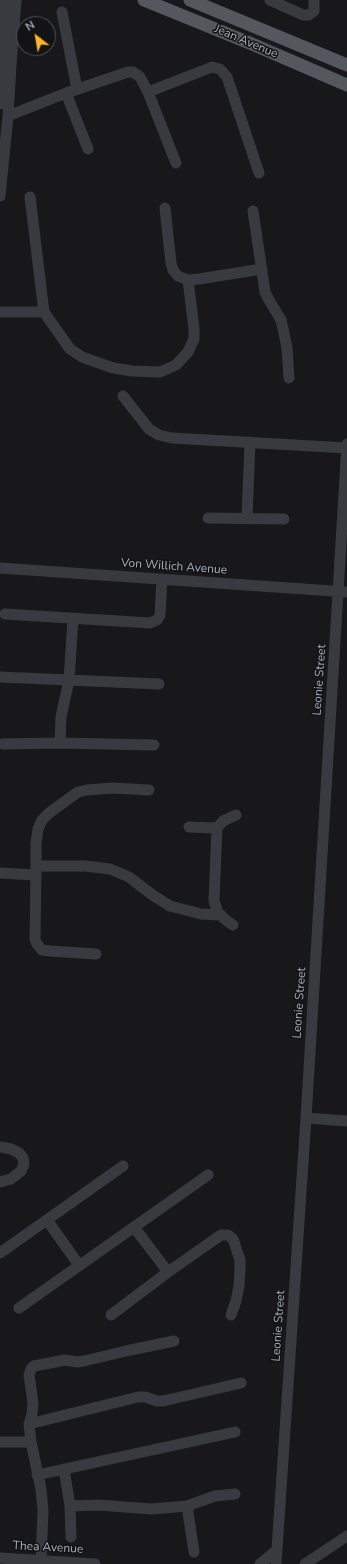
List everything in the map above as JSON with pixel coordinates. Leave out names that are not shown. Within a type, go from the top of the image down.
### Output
[{"type":"main road","name":"Jean Avenue","points":[[144,0],[347,85]]},
{"type":"main road","name":"Jean Avenue","points":[[190,0],[347,65]]},
{"type":"street","points":[[0,196],[8,116],[16,0]]},
{"type":"street","points":[[270,0],[303,15],[309,15],[314,11],[314,0]]},
{"type":"street","points":[[0,104],[3,6]]},
{"type":"street","points":[[62,12],[78,89]]},
{"type":"street","points":[[148,92],[212,67],[220,69],[227,77],[259,173]]},
{"type":"street","points":[[8,116],[66,93],[128,72],[137,75],[148,92],[176,163]]},
{"type":"street","points":[[66,93],[88,149]]},
{"type":"street","points":[[0,165],[1,176]]},
{"type":"street","points":[[30,197],[44,312],[70,349],[82,357],[113,368],[132,371],[160,372],[176,364],[192,346],[194,329],[188,280]]},
{"type":"street","points":[[165,208],[171,263],[173,270],[178,276],[188,280],[262,269]]},
{"type":"street","points":[[253,211],[265,292],[281,320],[287,348],[289,378]]},
{"type":"street","points":[[0,312],[44,312]]},
{"type":"street","points":[[123,396],[149,429],[159,435],[172,438],[347,448]]},
{"type":"street","points":[[247,518],[250,442]]},
{"type":"street","name":"Leonie Street","points":[[276,1564],[343,592],[347,444]]},
{"type":"street","points":[[208,518],[284,519]]},
{"type":"street","name":"Von Willich Avenue","points":[[0,568],[343,592]]},
{"type":"street","points":[[5,614],[150,623],[159,618],[160,615],[162,579]]},
{"type":"street","points":[[60,743],[61,717],[69,680],[73,619]]},
{"type":"street","points":[[0,677],[159,684]]},
{"type":"street","points":[[3,744],[60,743],[154,746]]},
{"type":"street","points":[[96,954],[50,951],[39,948],[35,939],[36,843],[38,829],[42,820],[63,802],[78,792],[118,788],[149,790]]},
{"type":"street","points":[[233,925],[221,915],[214,901],[217,828],[223,821],[236,815]]},
{"type":"street","points":[[188,827],[217,828]]},
{"type":"street","points":[[0,873],[85,866],[110,869],[129,877],[170,906],[201,914],[221,915]]},
{"type":"street","points":[[306,1118],[347,1121]]},
{"type":"street","points":[[0,1148],[11,1149],[19,1153],[23,1158],[24,1164],[21,1171],[11,1179],[0,1182]]},
{"type":"street","points":[[0,1253],[123,1166]]},
{"type":"street","points":[[19,1308],[208,1175]]},
{"type":"street","points":[[47,1220],[79,1265]]},
{"type":"street","points":[[134,1227],[168,1272]]},
{"type":"street","points":[[112,1315],[168,1272],[221,1235],[228,1235],[233,1239],[238,1250],[240,1270],[236,1301],[231,1314]]},
{"type":"street","points":[[41,1561],[44,1511],[29,1424],[33,1403],[29,1375],[31,1369],[34,1366],[65,1360],[84,1362],[126,1350],[174,1341]]},
{"type":"street","points":[[29,1424],[138,1397],[163,1401],[242,1383]]},
{"type":"street","points":[[37,1475],[234,1432]]},
{"type":"street","points":[[0,1442],[31,1442]]},
{"type":"street","points":[[64,1469],[70,1506],[71,1537]]},
{"type":"street","points":[[70,1506],[99,1505],[151,1509],[187,1506],[215,1496],[235,1494]]},
{"type":"street","points":[[187,1506],[194,1552]]},
{"type":"street","points":[[305,1564],[347,1536]]},
{"type":"street","points":[[260,1564],[276,1550]]},
{"type":"street","name":"Thea Avenue","points":[[0,1558],[95,1564]]}]
